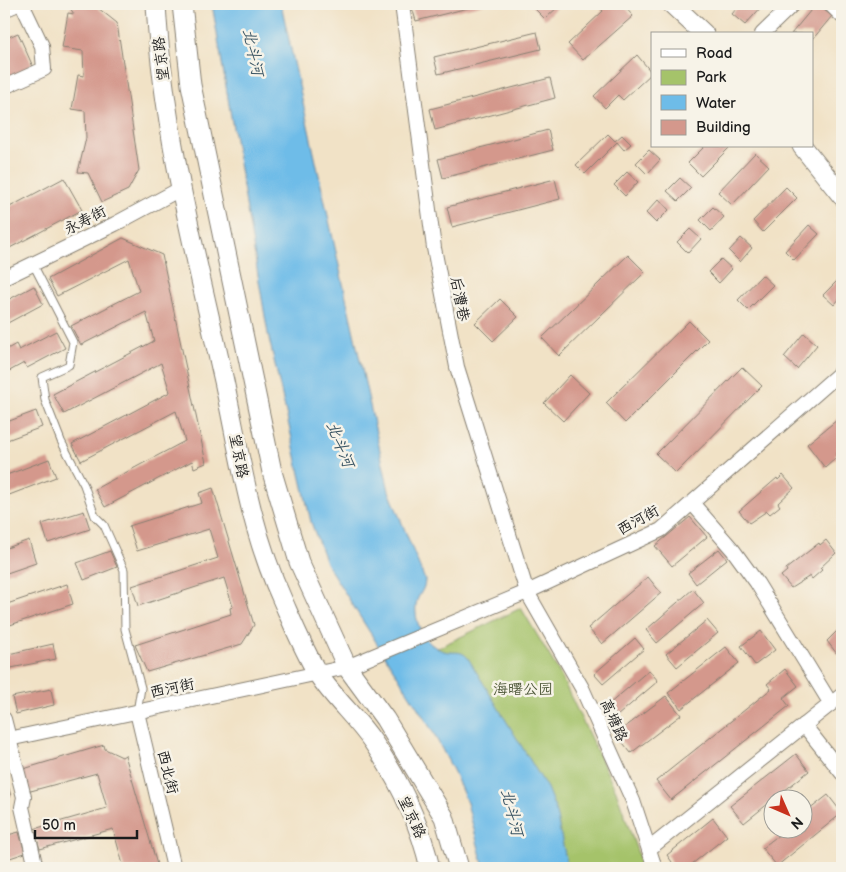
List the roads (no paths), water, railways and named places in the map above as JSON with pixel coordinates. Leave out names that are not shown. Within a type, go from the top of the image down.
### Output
[{"type":"main road","name":"望京路","points":[[156,4],[159,50],[180,189],[224,383],[251,515],[281,597],[318,674],[374,742],[408,805],[424,841],[430,868]]},
{"type":"main road","name":"望京路","points":[[182,4],[191,85],[272,472],[299,562],[347,667],[385,719],[444,817],[459,868]]},
{"type":"main road","points":[[672,4],[702,32]]},
{"type":"main road","points":[[804,148],[842,196]]},
{"type":"street","points":[[4,10],[20,4],[42,46],[44,69],[4,88]]},
{"type":"street","name":"后漕巷","points":[[402,4],[434,248],[457,367],[527,592]]},
{"type":"street","points":[[764,32],[793,4]]},
{"type":"street","points":[[830,4],[842,16]]},
{"type":"street","name":"永寿街","points":[[4,278],[180,189]]},
{"type":"street","name":"西河街","points":[[6,740],[347,667],[527,592],[661,530],[842,371]]},
{"type":"street","points":[[649,849],[837,699],[733,550],[692,503]]},
{"type":"street","name":"高塘路","points":[[527,592],[582,688],[633,801],[655,868]]},
{"type":"street","name":"西北街","points":[[136,712],[174,868]]},
{"type":"street","points":[[4,719],[6,740],[24,797],[22,807],[36,868]]},
{"type":"street","points":[[804,725],[842,773]]},
{"type":"lane","points":[[33,264],[73,342],[69,365],[42,377],[46,400],[61,441],[84,485],[95,516],[104,526],[124,570],[126,629],[141,688],[136,712]]},
{"type":"water","name":"北斗河","points":[[212,4],[281,4],[389,491],[425,580],[416,605],[419,626],[426,639],[437,648],[448,652],[460,653],[468,658],[547,788],[555,808],[568,868],[484,868],[467,803],[454,772],[433,732],[326,563],[311,522],[268,334]]},
{"type":"park label","name":"海曙公园","points":[[523,689]]}]
